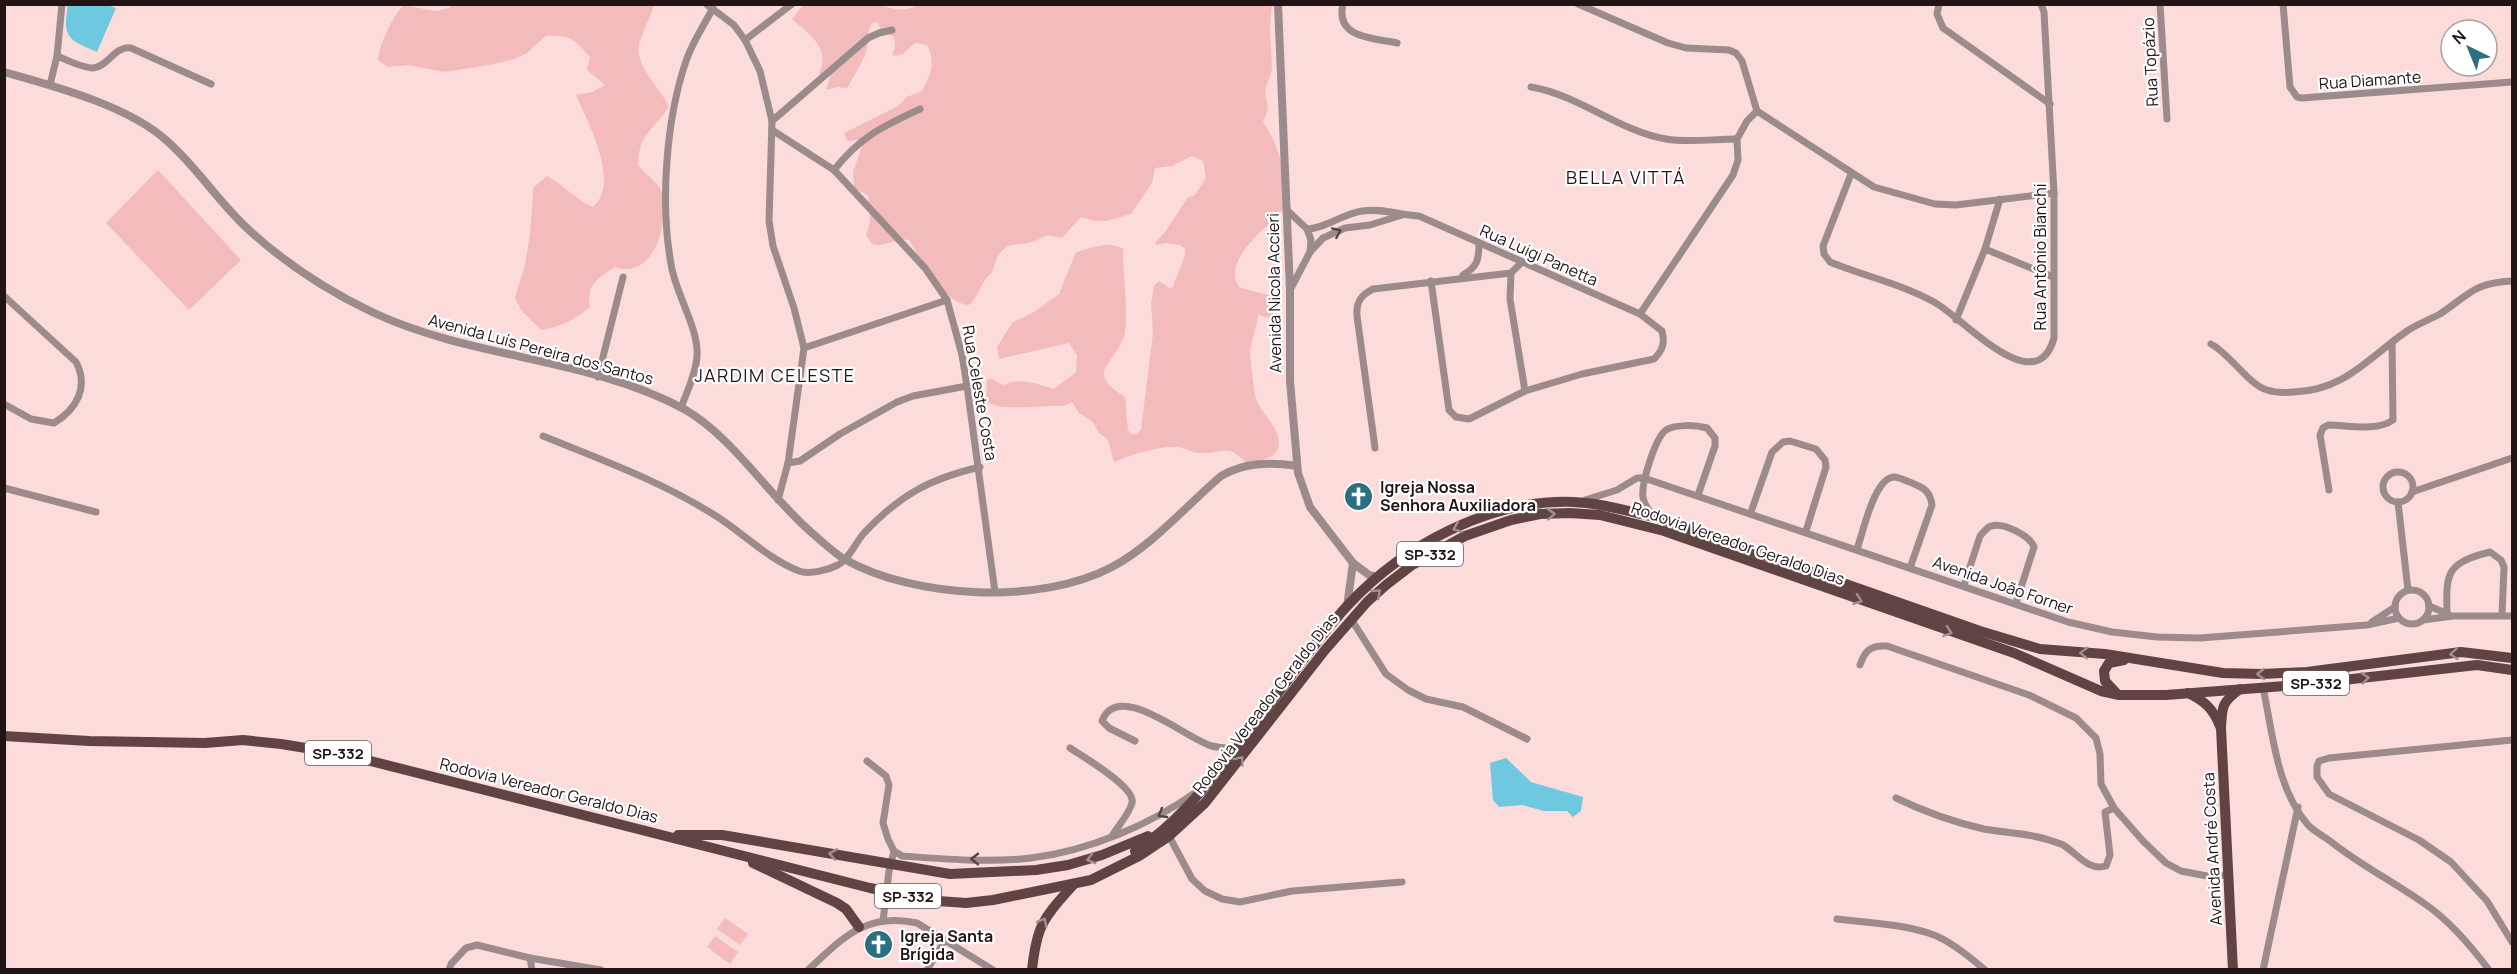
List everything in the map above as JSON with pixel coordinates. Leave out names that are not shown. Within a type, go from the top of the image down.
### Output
[{"type":"main road","name":"Rodovia Vereador Geraldo Dias","points":[[1167,832],[1211,782],[1347,607],[1378,577],[1418,548],[1448,531],[1483,517],[1540,504],[1573,502],[1605,506],[1654,517],[2013,643],[2040,649],[2142,659],[2223,673],[2262,674],[2307,672],[2461,652],[2512,658]]},
{"type":"main road","name":"Rodovia Vereador Geraldo Dias","points":[[4,736],[89,741],[204,743],[243,740],[281,744],[387,764],[882,891],[938,901],[966,903],[993,900],[1077,882],[1167,832],[1205,803],[1367,602],[1404,572],[1441,548],[1465,536],[1511,520],[1540,514],[1600,515],[1676,535],[2014,654],[2101,691],[2119,695],[2263,688],[2477,665],[2512,670]]},
{"type":"main road","points":[[2119,695],[2105,681],[2106,666],[2114,661],[2142,659]]},
{"type":"main road","name":"Avenida André Costa","points":[[2233,969],[2221,728],[2225,700],[2240,689]]},
{"type":"main road","name":"Avenida André Costa","points":[[2188,693],[2206,703],[2215,714],[2221,728]]},
{"type":"main road","points":[[663,835],[722,835],[890,868],[950,874],[1036,870],[1068,865],[1167,832]]},
{"type":"main road","points":[[739,856],[837,903],[846,909],[859,927]]},
{"type":"main road","points":[[1032,969],[1038,929],[1051,908],[1077,882]]},
{"type":"street","points":[[50,85],[57,56],[62,4]]},
{"type":"street","points":[[745,40],[792,4]]},
{"type":"street","name":"Avenida Nicola Accieri","points":[[1278,4],[1288,211],[1290,381],[1297,466],[1302,491],[1310,507],[1353,564],[1378,577]]},
{"type":"street","points":[[1343,4],[1340,17],[1344,27],[1356,34],[1396,43]]},
{"type":"street","points":[[1578,4],[1668,43],[1686,48],[1729,50],[1736,54],[1742,61],[1757,111],[1874,187],[1935,204],[1956,205],[2054,193]]},
{"type":"street","points":[[1939,4],[1936,14],[1943,28],[2050,104]]},
{"type":"street","name":"Rua Antônio Bianchi","points":[[1851,174],[1826,232],[1824,254],[1830,262],[1917,293],[1937,303],[1975,336],[2000,351],[2025,361],[2043,360],[2050,353],[2054,338],[2054,193],[2044,12],[2041,4]]},
{"type":"street","name":"Rua Topázio","points":[[2160,4],[2167,119]]},
{"type":"street","name":"Rua Diamante","points":[[2283,4],[2290,87],[2297,97],[2512,82]]},
{"type":"street","points":[[681,408],[692,379],[698,353],[688,317],[674,282],[670,262],[666,202],[670,134],[676,95],[687,58],[709,6],[739,29],[760,71],[772,121],[769,221],[773,246],[794,308],[804,348],[788,463],[778,500]]},
{"type":"street","points":[[772,121],[860,44],[879,33],[892,30]]},
{"type":"street","points":[[57,56],[94,68],[121,49],[130,48],[211,84]]},
{"type":"street","name":"Avenida Luís Pereira dos Santos","points":[[4,72],[50,85],[142,123],[167,140],[248,229],[295,268],[374,313],[425,333],[598,377],[647,392],[681,408],[708,425],[778,500],[812,533],[844,558],[929,589],[969,593],[994,592],[1034,589],[1091,578],[1116,565],[1138,549],[1221,476],[1234,468],[1261,464],[1297,466]]},
{"type":"street","points":[[1531,87],[1552,91],[1641,131],[1667,139],[1737,138]]},
{"type":"street","points":[[834,170],[854,146],[869,134],[920,108]]},
{"type":"street","points":[[1640,314],[1733,175],[1738,160],[1737,138],[1757,111]]},
{"type":"street","name":"Rua Celeste Costa","points":[[772,130],[834,170],[925,268],[947,300],[962,355],[967,386],[980,467],[994,592]]},
{"type":"street","points":[[1956,320],[1985,249],[2001,199]]},
{"type":"street","name":"Rua Luigi Panetta","points":[[1306,229],[1318,228],[1359,212],[1386,210],[1402,215],[1419,216],[1640,314],[1662,331],[1664,341],[1661,351],[1654,359],[1582,374],[1525,391]]},
{"type":"street","points":[[1288,211],[1306,229],[1311,240],[1310,252]]},
{"type":"street","points":[[1290,290],[1310,252],[1323,238],[1335,231],[1370,225],[1402,215]]},
{"type":"street","points":[[1460,277],[1473,269],[1479,261],[1479,244]]},
{"type":"street","points":[[1985,249],[2053,277]]},
{"type":"street","points":[[1374,448],[1357,316],[1359,300],[1373,289],[1460,277],[1511,273],[1522,262]]},
{"type":"street","points":[[1431,281],[1449,410],[1456,417],[1468,419],[1525,391],[1510,299],[1511,273]]},
{"type":"street","points":[[598,377],[623,277]]},
{"type":"street","points":[[2211,344],[2222,350],[2263,390],[2278,393],[2305,392],[2335,384],[2352,375],[2392,342],[2477,287],[2490,282],[2512,281]]},
{"type":"street","points":[[4,296],[76,362],[82,374],[82,384],[73,406],[63,418],[54,423],[31,419],[4,404]]},
{"type":"street","points":[[804,348],[947,300]]},
{"type":"street","points":[[2329,490],[2320,435],[2323,428],[2328,425],[2374,426],[2393,420],[2392,342]]},
{"type":"street","points":[[788,463],[800,461],[840,434],[897,402],[913,396],[967,386]]},
{"type":"street","points":[[1654,517],[1643,500],[1644,478],[1659,436],[1663,432],[1674,428],[1697,426],[1707,428],[1715,438],[1715,446],[1698,495]]},
{"type":"street","points":[[543,436],[657,482],[716,516],[781,562],[802,573],[814,573],[838,565],[862,535],[915,490],[946,475],[980,467]]},
{"type":"street","points":[[1751,513],[1772,452],[1777,445],[1790,441],[1816,449],[1825,460],[1826,467],[1806,531]]},
{"type":"street","points":[[2412,492],[2512,458]]},
{"type":"street","points":[[2411,481],[2412,492],[2409,497],[2398,502],[2388,498],[2383,488],[2387,477],[2397,472],[2427,487]]},
{"type":"street","points":[[1857,549],[1878,488],[1888,479],[1895,477],[1929,492],[1932,505],[1910,568]]},
{"type":"street","points":[[1573,502],[1598,497],[1617,490],[1637,478],[1644,478]]},
{"type":"street","name":"Avenida João Forner","points":[[1644,478],[1806,531],[2068,622],[2101,630],[2157,638],[2200,638],[2367,625],[2399,618]]},
{"type":"street","points":[[4,488],[96,512]]},
{"type":"street","points":[[2398,502],[2408,590]]},
{"type":"street","points":[[1964,585],[1980,536],[1991,526],[1999,525],[2027,535],[2034,547],[2016,603]]},
{"type":"street","points":[[2450,615],[2446,581],[2450,573],[2456,566],[2490,552],[2496,554],[2504,567],[2502,615]]},
{"type":"street","points":[[1347,607],[1353,564]]},
{"type":"street","points":[[2423,620],[2428,614],[2429,606],[2422,593],[2408,590],[2398,596],[2395,607],[2399,618],[2412,624],[2450,615],[2512,616]]},
{"type":"street","points":[[2429,606],[2450,615]]},
{"type":"street","name":"Avenida João Forner","points":[[2367,625],[2395,607]]},
{"type":"street","points":[[1351,619],[1386,674],[1408,690],[1426,699],[1463,708],[1527,739]]},
{"type":"street","points":[[1860,665],[1864,653],[1876,645],[1887,646],[2029,694],[2076,718],[2096,738],[2100,754],[2101,784],[2114,808],[2166,863],[2181,871],[2207,876],[2227,875]]},
{"type":"street","points":[[2263,688],[2272,729],[2273,748],[2291,797],[2308,825],[2353,859],[2427,905],[2471,947],[2489,969]]},
{"type":"street","points":[[1135,741],[1108,728],[1102,721],[1106,711],[1113,707],[1141,708],[1212,746],[1236,749]]},
{"type":"street","points":[[2512,740],[2329,758],[2319,761],[2317,766],[2317,777],[2329,794],[2419,840],[2451,862],[2487,901],[2512,942]]},
{"type":"street","points":[[1070,748],[1119,781],[1131,793],[1132,802],[1112,836]]},
{"type":"street","points":[[867,761],[886,776],[889,784],[884,823],[894,851],[902,856],[944,859],[1031,858],[1064,851],[1146,823],[1211,782]]},
{"type":"street","points":[[1896,798],[1924,812],[1949,820],[2046,839],[2064,845],[2088,864],[2100,868],[2106,866],[2110,855],[2105,812],[2114,808]]},
{"type":"street","points":[[2263,969],[2298,807]]},
{"type":"street","points":[[1167,832],[1192,879],[1205,891],[1222,899],[1240,902],[1292,891],[1402,882]]},
{"type":"street","points":[[883,921],[894,851]]},
{"type":"street","points":[[1837,920],[1892,925],[1935,935],[1985,969]]},
{"type":"street","points":[[808,969],[847,934],[859,927],[883,921],[917,923],[993,969]]},
{"type":"street","points":[[927,969],[945,940]]},
{"type":"street","points":[[448,969],[466,948],[477,945],[530,958],[601,969]]},
{"type":"street","points":[[530,958],[532,969]]},
{"type":"shaded area","points":[[451,4],[654,5],[639,44],[640,60],[669,106],[644,139],[638,165],[658,185],[663,196],[661,233],[655,249],[644,262],[627,269],[615,267],[595,283],[590,293],[590,307],[579,316],[555,327],[541,330],[521,310],[515,298],[527,251],[533,188],[547,176],[593,207],[601,196],[604,183],[600,152],[576,95],[592,92],[605,85],[587,70],[590,57],[585,51],[576,42],[561,36],[546,36],[527,53],[515,59],[445,72],[408,65],[388,67],[378,60],[387,31],[404,5],[435,11],[449,8]]},
{"type":"shaded area","points":[[804,4],[882,5],[900,9],[919,4],[1272,5],[1270,27],[1272,70],[1265,90],[1268,110],[1263,122],[1274,142],[1281,163],[1286,207],[1241,254],[1236,265],[1235,276],[1239,287],[1271,296],[1277,303],[1273,319],[1258,315],[1250,351],[1256,398],[1278,437],[1278,449],[1275,453],[1267,459],[1246,463],[1229,451],[1200,453],[1170,447],[1145,451],[1114,462],[1108,440],[1099,433],[1093,422],[1079,413],[1072,402],[1064,406],[1001,407],[986,401],[987,379],[1003,385],[1022,381],[1054,389],[1076,372],[1077,355],[1069,343],[999,359],[997,347],[1012,323],[1034,312],[1059,294],[1076,252],[1100,246],[1118,246],[1123,249],[1125,333],[1104,374],[1109,385],[1125,397],[1128,430],[1131,434],[1136,434],[1141,430],[1153,333],[1151,303],[1154,286],[1159,281],[1169,288],[1173,287],[1185,252],[1185,248],[1180,245],[1166,243],[1156,245],[1155,243],[1188,197],[1194,196],[1206,178],[1203,161],[1192,156],[1172,166],[1155,168],[1152,183],[1131,214],[1107,221],[1095,221],[1081,217],[1062,238],[1046,235],[1028,243],[1007,247],[1001,252],[992,273],[985,280],[973,301],[969,305],[960,303],[934,280],[909,240],[904,239],[881,245],[872,244],[866,235],[870,223],[868,195],[851,187],[854,184],[853,172],[863,144],[859,140],[847,141],[844,133],[898,106],[907,97],[922,91],[932,63],[927,45],[915,43],[903,54],[894,56],[892,54],[895,47],[894,37],[881,31],[878,22],[872,23],[866,53],[847,88],[837,87],[826,90],[830,77],[819,74],[822,65],[820,49],[812,37],[792,19]]},
{"type":"shaded area","points":[[158,170],[241,260],[189,310],[106,223]]},
{"type":"shaded area","points":[[725,918],[748,934],[740,945],[717,929]]},
{"type":"shaded area","points":[[715,936],[738,952],[730,964],[707,947]]},
{"type":"water","points":[[68,5],[107,5],[116,8],[97,52],[79,44],[69,36],[66,24]]},
{"type":"water","points":[[1506,758],[1531,782],[1583,797],[1581,811],[1573,817],[1567,811],[1544,811],[1522,805],[1499,807],[1493,800],[1490,763]]},
{"type":"place","name":"Igreja Nossa Senhora Auxiliadora","points":[[1359,496]]},
{"type":"place","name":"Igreja Santa Brígida","points":[[879,945]]},
{"type":"district","name":"BELLA VITTÁ","points":[[1626,177]]},
{"type":"district","name":"JARDIM CELESTE","points":[[775,375]]}]
